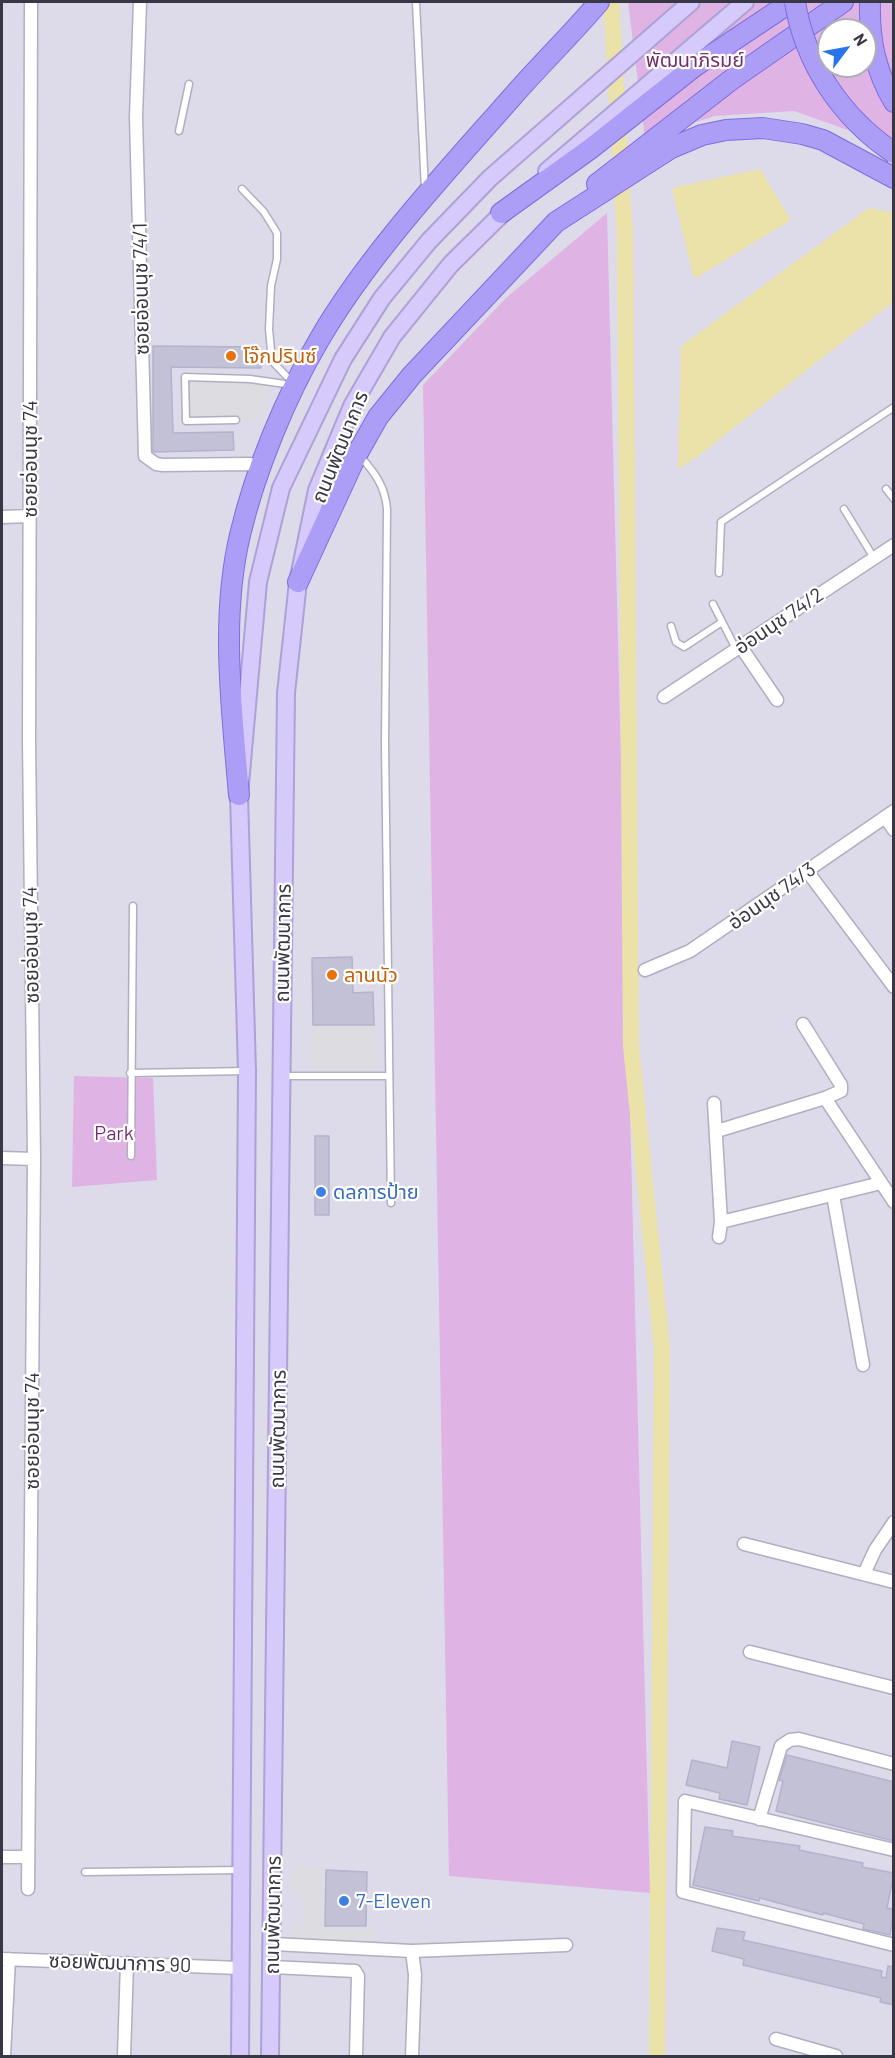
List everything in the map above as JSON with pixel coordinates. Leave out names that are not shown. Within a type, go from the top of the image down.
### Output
[{"type":"main road","name":"ถนนพัฒนาการ","points":[[240,2056],[247,1071],[239,795],[258,582],[281,488],[310,423],[343,359],[382,298],[429,242],[490,178],[590,93],[690,2]]},
{"type":"main road","points":[[638,102],[692,47],[745,2]]},
{"type":"main road","points":[[501,213],[638,102],[793,2],[805,39],[822,78],[846,112],[875,140],[894,153]]},
{"type":"main road","points":[[298,582],[357,454],[378,417],[412,375],[556,222],[644,156],[730,80],[843,2]]},
{"type":"main road","points":[[870,2],[869,24],[878,74],[894,102]]},
{"type":"main road","points":[[239,795],[229,678],[232,595],[240,535],[261,466],[296,386],[319,340],[361,276],[593,4]]},
{"type":"main road","points":[[644,156],[702,135],[726,130],[763,128],[823,140],[894,178]]},
{"type":"main road","name":"ถนนพัฒนาการ","points":[[270,2056],[286,693],[298,582],[318,490],[352,406],[392,337],[451,264],[501,213]]},
{"type":"street","name":"ซอยอ่อนนุช 74","points":[[28,1889],[34,1158],[30,516],[31,2]]},
{"type":"street","name":"ซอยอ่อนนุช 74/1","points":[[140,2],[136,117],[145,456],[156,464],[163,465],[249,464],[261,466]]},
{"type":"street","points":[[2,517],[30,516]]},
{"type":"street","name":"อ่อนนุช 74/2","points":[[664,698],[894,545]]},
{"type":"street","points":[[738,649],[777,700]]},
{"type":"street","points":[[889,814],[894,830]]},
{"type":"street","name":"อ่อนนุช 74/3","points":[[645,970],[690,951],[889,814]]},
{"type":"street","points":[[807,871],[894,987]]},
{"type":"street","points":[[717,1131],[841,1091],[841,1085],[803,1024]]},
{"type":"street","points":[[825,1098],[894,1202]]},
{"type":"street","points":[[714,1103],[721,1222],[719,1237]]},
{"type":"street","points":[[2,1158],[34,1158]]},
{"type":"street","points":[[721,1222],[881,1183]]},
{"type":"street","points":[[833,1195],[863,1365]]},
{"type":"street","points":[[864,1574],[875,1550],[894,1522]]},
{"type":"street","points":[[744,1544],[894,1582]]},
{"type":"street","points":[[750,1652],[894,1688]]},
{"type":"street","points":[[759,1819],[781,1746],[790,1740],[799,1738],[894,1764]]},
{"type":"street","points":[[894,1851],[685,1801],[683,1892],[894,1945]]},
{"type":"street","points":[[2,1857],[28,1857]]},
{"type":"street","points":[[273,1944],[412,1951],[566,1945]]},
{"type":"street","points":[[412,1951],[416,1975],[412,2056]]},
{"type":"street","points":[[4,2056],[5,1959]]},
{"type":"street","name":"ซอยพัฒนาการ 90","points":[[5,1959],[239,1968]]},
{"type":"street","points":[[124,2056],[127,1963]]},
{"type":"street","points":[[272,1967],[355,1971],[358,1976],[356,2056]]},
{"type":"street","points":[[776,2039],[836,2056]]},
{"type":"lane","points":[[416,2],[425,199]]},
{"type":"lane","points":[[179,131],[189,84]]},
{"type":"lane","points":[[242,189],[264,212],[277,233],[277,259],[271,286],[269,329],[272,361],[296,386]]},
{"type":"lane","points":[[236,420],[186,421],[185,377],[250,379],[296,386]]},
{"type":"lane","points":[[719,573],[721,522],[894,407]]},
{"type":"lane","points":[[357,454],[378,477],[386,491],[387,509],[388,1076],[391,1203]]},
{"type":"lane","points":[[886,489],[894,499]]},
{"type":"lane","points":[[844,509],[874,558]]},
{"type":"lane","points":[[713,604],[738,649]]},
{"type":"lane","points":[[671,626],[676,642],[684,647],[722,622]]},
{"type":"lane","points":[[131,1156],[133,906]]},
{"type":"lane","points":[[130,1073],[247,1071]]},
{"type":"lane","points":[[282,1076],[388,1076]]},
{"type":"lane","points":[[86,1872],[241,1870]]},
{"type":"shaded area","points":[[2,2],[893,2],[893,2056],[2,2056]]},
{"type":"shaded area","points":[[760,169],[791,220],[694,279],[672,188]]},
{"type":"shaded area","points":[[869,208],[893,213],[893,302],[697,457],[678,469],[681,346]]},
{"type":"shaded area","points":[[185,377],[272,383],[259,419],[186,421]]},
{"type":"shaded area","points":[[313,1025],[374,1025],[375,1071],[314,1070]]},
{"type":"shaded area","points":[[292,1867],[326,1870],[325,1926],[373,1924],[372,1948],[292,1944],[292,1926],[303,1926],[302,1892],[291,1891]]},
{"type":"green space","name":"พัฒนาภิรมย์","points":[[628,2],[893,2],[893,146],[794,111],[715,116],[645,138]]},
{"type":"green space","points":[[607,213],[650,1893],[449,1876],[423,385],[506,298]]},
{"type":"green space","name":"Park","points":[[74,1076],[153,1078],[157,1180],[72,1187]]},
{"type":"building","points":[[153,346],[260,347],[261,368],[171,367],[173,433],[233,432],[234,450],[153,452]]},
{"type":"building","name":"ลานนัว","points":[[352,957],[353,993],[373,992],[374,1025],[313,1025],[312,958]]},
{"type":"building","points":[[315,1136],[329,1136],[329,1215],[315,1215]]},
{"type":"building","points":[[732,1741],[760,1747],[747,1805],[719,1799],[720,1793],[686,1785],[692,1760],[727,1768]]},
{"type":"building","points":[[787,1755],[894,1782],[894,1841],[776,1811],[783,1781],[779,1780]]},
{"type":"building","points":[[705,1827],[733,1831],[732,1836],[800,1846],[799,1850],[863,1863],[862,1867],[894,1873],[887,1908],[894,1909],[890,1935],[863,1929],[864,1924],[823,1913],[823,1915],[760,1898],[759,1901],[693,1885]]},
{"type":"building","points":[[326,1870],[367,1872],[366,1926],[325,1926]]},
{"type":"building","points":[[717,1928],[745,1932],[743,1940],[882,1971],[881,1977],[886,1978],[888,1966],[894,1967],[894,2005],[880,2002],[881,1998],[743,1965],[744,1959],[712,1951]]},
{"type":"waterway","points":[[611,2],[625,237],[631,1046],[662,1349],[657,2056]]},
{"type":"place","name":"โจ๊กปรินซ์","points":[[231,356]]},
{"type":"place","name":"ลานนัว","points":[[332,975]]},
{"type":"place","name":"ดลการป้าย","points":[[321,1192]]},
{"type":"place","name":"7-Eleven","points":[[344,1901]]}]
